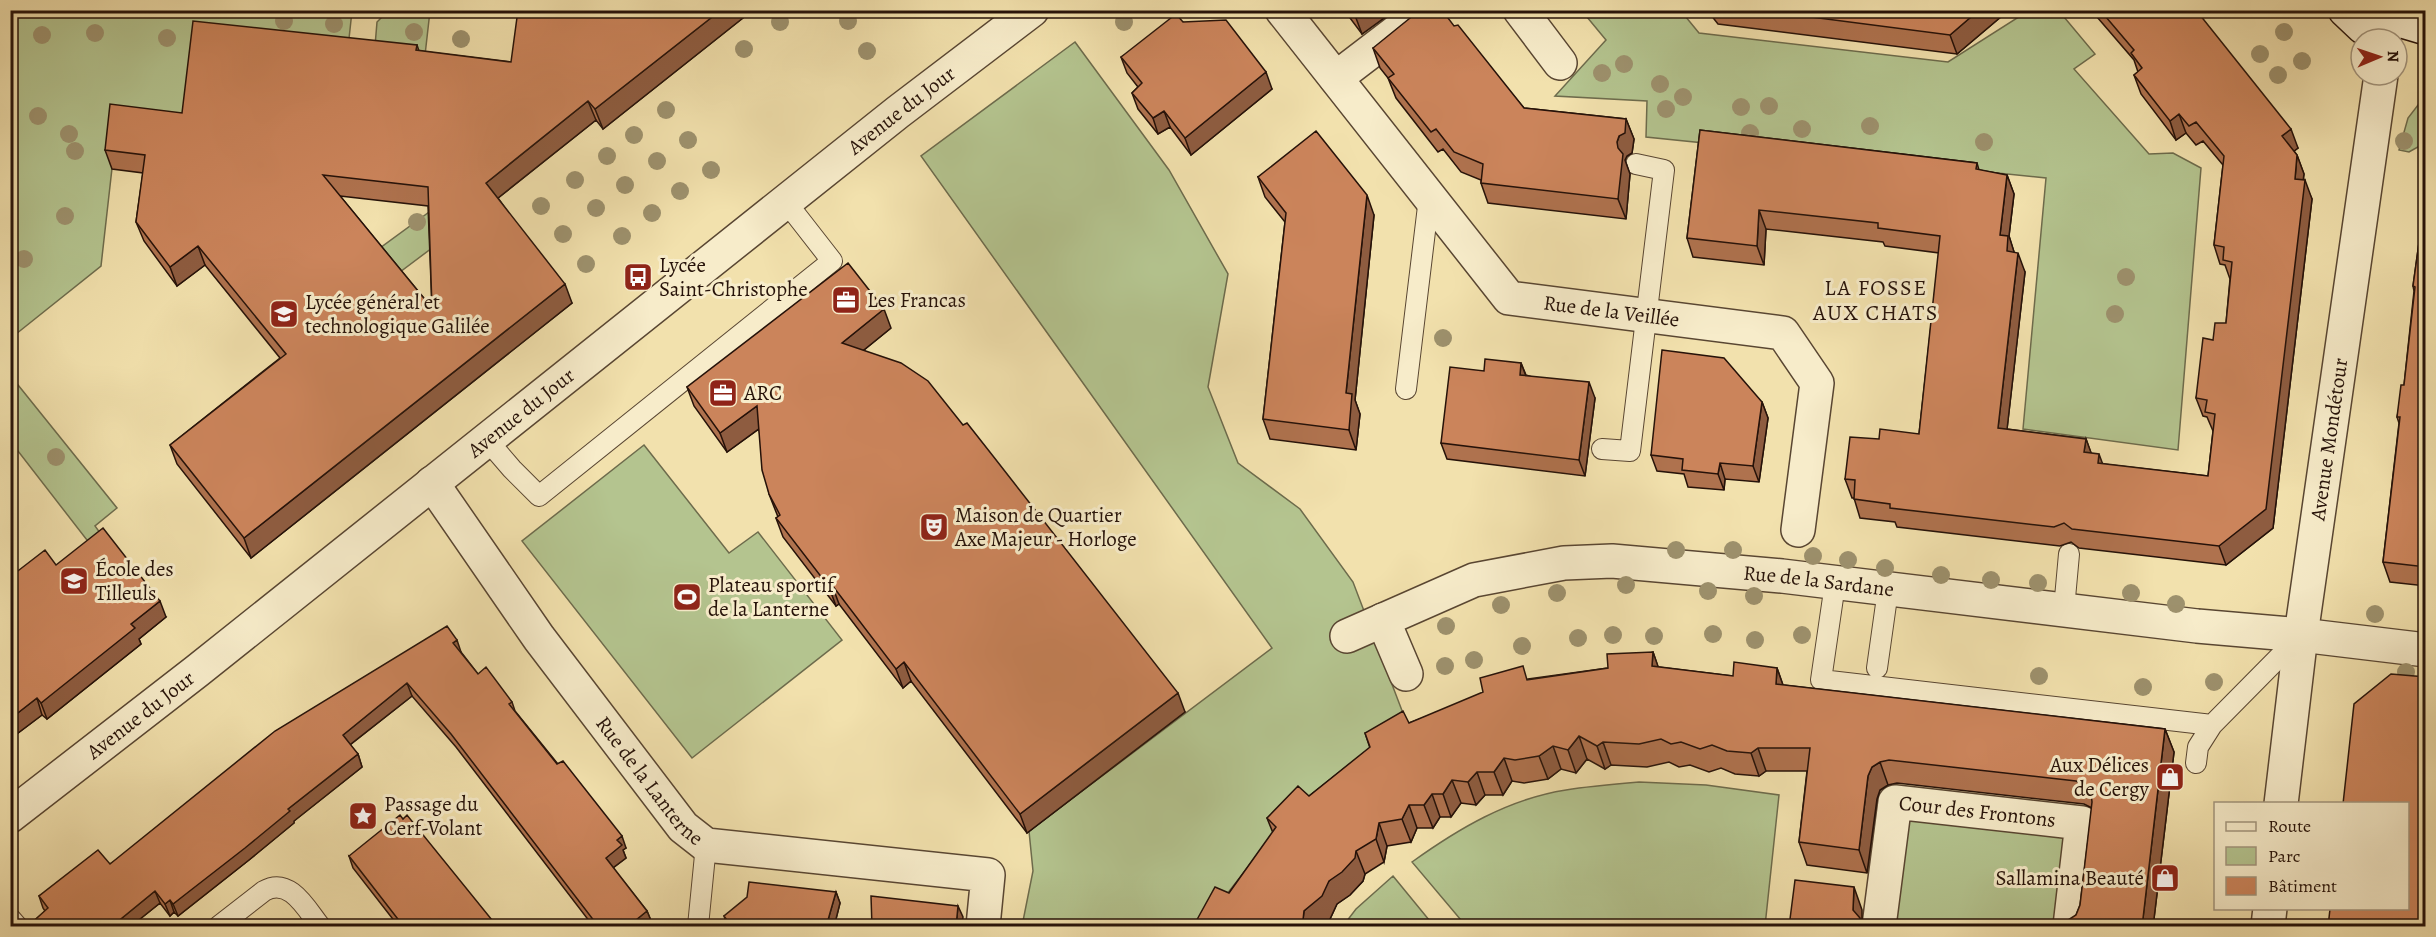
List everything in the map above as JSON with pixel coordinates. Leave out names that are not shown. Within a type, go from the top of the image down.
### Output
[{"type":"street","name":"Avenue du Jour","points":[[10,816],[898,112],[1032,10]]},
{"type":"street","name":"Rue de la Veillée","points":[[1282,10],[1509,298],[1783,333],[1817,383],[1798,530]]},
{"type":"street","points":[[1336,78],[1425,10]]},
{"type":"street","points":[[1520,10],[1560,63]]},
{"type":"street","points":[[2345,10],[2363,27]]},
{"type":"street","points":[[2409,39],[2426,50]]},
{"type":"street","name":"Avenue Mondétour","points":[[2281,802],[2301,635],[2368,154],[2380,87]]},
{"type":"street","name":"Rue de la Lanterne","points":[[432,483],[539,638],[683,827],[706,845],[988,875],[983,927]]},
{"type":"street","name":"Rue de la Sardane","points":[[1347,636],[1474,580],[1564,563],[1612,561],[1782,576],[2198,626],[2301,635],[2426,650]]},
{"type":"street","points":[[1383,620],[1406,674]]},
{"type":"street","name":"Cour des Frontons","points":[[1879,927],[1894,802],[2082,823],[2070,927]]},
{"type":"street","points":[[1850,890],[1883,894]]},
{"type":"street","points":[[2268,927],[2270,910]]},
{"type":"lane","points":[[1602,449],[1630,451],[1645,315],[1672,171],[1636,164]]},
{"type":"lane","points":[[1406,389],[1429,198]]},
{"type":"lane","points":[[487,440],[539,496],[549,489],[832,261],[786,202]]},
{"type":"lane","points":[[2064,609],[2069,554]]},
{"type":"lane","points":[[1834,584],[1821,680],[2212,725]]},
{"type":"lane","points":[[1877,668],[1888,590]]},
{"type":"lane","points":[[2196,763],[2198,747],[2212,725],[2301,635]]},
{"type":"lane","points":[[698,927],[706,845]]},
{"type":"lane","points":[[219,927],[264,891],[281,887],[296,896],[320,927]]},
{"type":"lane","points":[[10,918],[17,927]]},
{"type":"green space","points":[[11,11],[352,11],[347,57],[189,133],[117,124],[101,266],[11,338]]},
{"type":"green space","points":[[388,11],[430,11],[424,64],[374,58],[377,22]]},
{"type":"green space","points":[[1582,11],[1681,11],[1699,33],[1948,62],[2028,11],[2059,11],[2095,54],[2074,69],[2149,154],[2173,153],[2201,168],[2178,450],[2023,429],[2046,178],[1646,137],[1647,101],[1555,96],[1606,40]]},
{"type":"green space","points":[[1075,42],[1169,170],[1228,274],[1208,387],[1238,463],[1300,509],[1353,582],[1409,729],[1276,831],[1202,926],[1022,926],[1033,871],[1029,831],[1272,648],[921,156]]},
{"type":"green space","points":[[2425,96],[2425,143],[2409,152],[2399,150],[2408,118]]},
{"type":"green space","points":[[436,207],[480,212],[396,275],[376,251]]},
{"type":"green space","points":[[10,375],[117,508],[95,526],[108,544],[97,553],[11,442]]},
{"type":"green space","name":"Plateau sportif de la Lanterne","points":[[644,445],[729,553],[758,532],[842,640],[692,758],[522,541]]},
{"type":"green space","points":[[1639,782],[1706,785],[1779,795],[1765,926],[1466,926],[1412,862],[1447,838],[1484,817],[1524,800],[1566,790]]},
{"type":"green space","points":[[1907,811],[2071,832],[2061,926],[1893,926]]},
{"type":"green space","points":[[1393,876],[1434,926],[1343,926],[1356,909]]},
{"type":"building","points":[[518,10],[721,10],[595,109],[588,101],[486,183],[565,284],[244,538],[170,445],[286,354],[198,246],[170,267],[136,222],[145,155],[105,150],[110,104],[182,113],[193,21],[417,45],[416,50],[511,62]],"holes":[[[323,175],[428,187],[432,308]]]},
{"type":"building","points":[[1351,10],[1367,10],[1356,18]]},
{"type":"building","points":[[1420,10],[1442,10],[1454,26],[1458,25],[1524,108],[1626,119],[1625,133],[1619,136],[1617,142],[1623,154],[1618,199],[1481,183],[1483,164],[1454,152],[1436,129],[1431,132],[1388,78],[1394,74],[1373,48]]},
{"type":"building","points":[[1756,10],[1979,10],[1950,35]]},
{"type":"building","points":[[2100,10],[2196,10],[2291,129],[2282,136],[2297,155],[2295,179],[2305,180],[2266,509],[2219,546],[2072,529],[2064,523],[2054,527],[1890,508],[1890,504],[1854,499],[1855,480],[1845,479],[1850,437],[1879,439],[1880,429],[1919,434],[1940,236],[1878,228],[1878,223],[1759,210],[1757,246],[1687,238],[1700,130],[1977,163],[1976,169],[2007,175],[2000,235],[2008,236],[2007,251],[2018,253],[1998,428],[2086,439],[2084,452],[2099,454],[2098,463],[2208,476],[2215,414],[2205,412],[2207,400],[2196,398],[2203,338],[2213,340],[2215,323],[2226,323],[2232,262],[2223,260],[2224,247],[2214,245],[2224,156],[2196,122],[2189,126],[2179,114],[2170,121],[2134,75],[2142,68],[2131,53],[2134,50]]},
{"type":"building","points":[[1176,14],[1183,22],[1226,20],[1266,72],[1185,138],[1164,111],[1153,118],[1132,93],[1142,83],[1121,57]]},
{"type":"building","points":[[1316,131],[1367,195],[1346,393],[1352,394],[1349,430],[1263,419],[1286,213],[1258,177]]},
{"type":"building","points":[[2426,192],[2426,567],[2383,562],[2400,417],[2397,417],[2401,385],[2404,385],[2415,287],[2413,286]]},
{"type":"building","points":[[848,263],[884,309],[842,343],[901,363],[928,381],[963,425],[967,423],[1178,693],[1020,814],[904,662],[896,669],[832,585],[829,587],[776,518],[780,515],[769,494],[762,470],[757,406],[720,433],[687,387]]},
{"type":"building","points":[[1662,350],[1724,358],[1762,402],[1753,466],[1720,463],[1718,474],[1682,470],[1683,459],[1651,455]]},
{"type":"building","points":[[1485,359],[1521,363],[1520,375],[1589,382],[1579,460],[1441,443],[1450,367],[1484,371]]},
{"type":"building","points":[[103,528],[160,601],[131,624],[135,628],[41,703],[37,698],[10,719],[10,577],[45,550],[56,565]]},
{"type":"building","points":[[447,626],[457,640],[453,643],[478,674],[486,667],[512,702],[509,704],[557,764],[563,761],[622,836],[617,840],[622,845],[606,858],[647,911],[636,920],[645,920],[637,927],[404,927],[349,856],[400,815],[403,819],[407,815],[496,925],[595,922],[451,734],[407,683],[343,735],[358,754],[288,809],[290,811],[245,848],[173,904],[170,900],[165,904],[155,891],[111,927],[27,927],[48,908],[39,896],[98,850],[110,864],[275,731]]},
{"type":"building","points":[[1653,652],[1652,666],[1733,676],[1734,662],[1777,668],[1776,684],[2165,729],[2142,927],[2067,927],[2068,920],[2076,915],[2080,905],[2092,802],[2091,793],[2085,785],[2076,781],[1889,760],[1880,762],[1872,767],[1868,776],[1859,850],[1799,842],[1810,748],[1758,748],[1751,753],[1727,751],[1712,745],[1700,749],[1681,742],[1671,744],[1661,739],[1639,744],[1603,742],[1597,746],[1579,736],[1568,750],[1553,746],[1539,756],[1515,760],[1504,758],[1494,772],[1477,772],[1468,782],[1452,780],[1443,794],[1432,794],[1424,805],[1409,805],[1402,819],[1379,823],[1376,839],[1356,851],[1355,858],[1342,872],[1329,881],[1322,896],[1304,911],[1303,920],[1292,924],[1292,927],[1196,927],[1194,925],[1215,887],[1229,893],[1276,827],[1267,818],[1298,786],[1309,796],[1370,747],[1365,733],[1403,711],[1409,723],[1483,692],[1480,678],[1523,666],[1527,680],[1608,668],[1607,654]]},
{"type":"building","points":[[2391,674],[2426,677],[2426,927],[2328,927],[2330,910],[2409,910],[2409,802],[2343,802],[2354,704]]},
{"type":"building","points":[[1795,880],[1854,887],[1853,910],[1860,918],[1860,927],[1789,927]]},
{"type":"building","points":[[749,882],[836,892],[826,927],[732,927],[724,916],[747,897]]},
{"type":"building","points":[[871,896],[958,906],[956,927],[872,927]]},
{"type":"place","name":"Lycée Saint-Christophe","points":[[638,277]]},
{"type":"place","name":"Les Francas","points":[[846,300]]},
{"type":"place","name":"Lycée général et technologique Galilée","points":[[284,314]]},
{"type":"place","name":"ARC","points":[[723,393]]},
{"type":"place","name":"Maison de Quartier Axe Majeur - Horloge","points":[[934,527]]},
{"type":"place","name":"École des Tilleuls","points":[[74,581]]},
{"type":"place","name":"Plateau sportif de la Lanterne","points":[[687,597]]},
{"type":"place","name":"Aux Délices de Cergy","points":[[2170,777]]},
{"type":"place","name":"Passage du Cerf-Volant","points":[[363,816]]},
{"type":"place","name":"Sallamina Beauté","points":[[2165,878]]},
{"type":"district","name":"LA FOSSE AUX CHATS","points":[[1876,300]]}]
